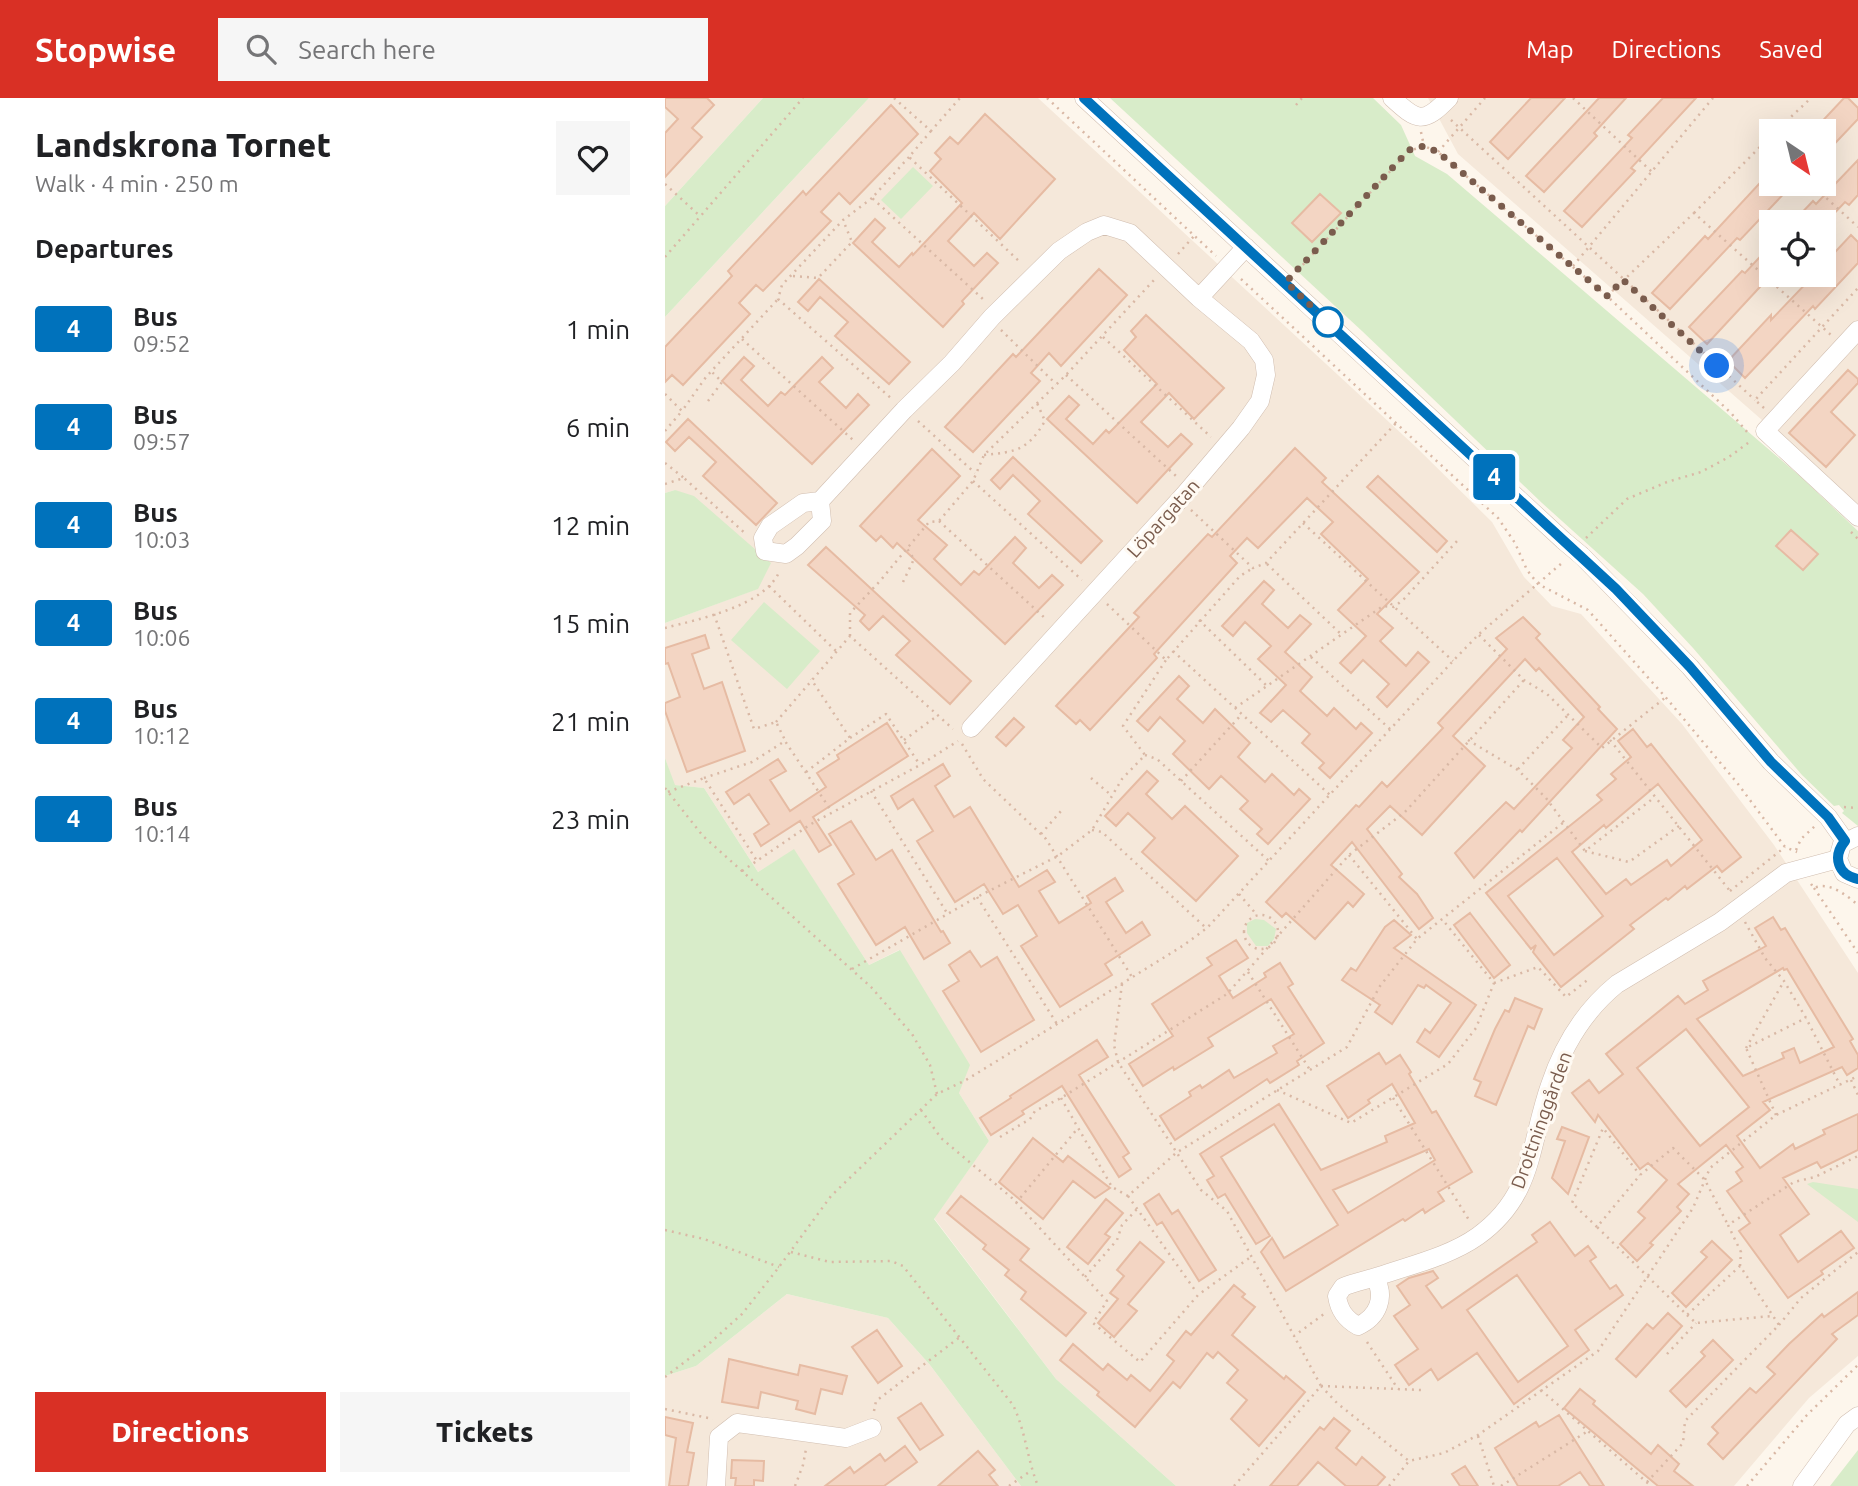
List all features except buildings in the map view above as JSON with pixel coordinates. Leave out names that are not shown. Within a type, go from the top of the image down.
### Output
[{"type":"street","points":[[1084,98],[1574,549],[1690,667],[1771,762],[1852,839],[1840,848],[1838,859],[1844,873],[1858,879]]},
{"type":"street","points":[[1392,98],[1410,115],[1419,118],[1430,114],[1445,102]]},
{"type":"street","name":"Löpargatan","points":[[765,551],[763,538],[770,526],[803,503],[820,501],[904,410],[952,363],[992,317],[1059,251],[1087,232],[1104,225],[1130,233],[1199,298],[1251,341],[1263,359],[1266,375],[1260,401],[1224,449],[1184,495],[966,733]]},
{"type":"street","points":[[1199,298],[1245,247]]},
{"type":"street","points":[[1858,330],[1765,430],[1858,517]]},
{"type":"street","points":[[1844,345],[1858,358]]},
{"type":"street","name":"Löpargatan","points":[[786,554],[797,547],[822,521],[820,501]]},
{"type":"street","points":[[765,551],[786,554]]},
{"type":"street","name":"Drottninggården","points":[[1343,1315],[1337,1296],[1343,1287],[1443,1254],[1478,1235],[1503,1213],[1529,1168],[1549,1086],[1573,1034],[1591,1010],[1617,985],[1720,922],[1778,878],[1802,867],[1838,859]]},
{"type":"street","points":[[1343,1315],[1358,1326],[1375,1314],[1381,1288],[1375,1278]]},
{"type":"street","points":[[1803,1486],[1847,1424],[1858,1416]]},
{"type":"street","points":[[716,1486],[719,1437],[737,1423],[846,1438],[872,1428]]},
{"type":"path","points":[[665,257],[803,98]]},
{"type":"path","points":[[894,98],[931,131]]},
{"type":"path","points":[[665,431],[683,411],[711,371],[778,299],[782,285],[843,220],[872,198],[960,98]]},
{"type":"path","points":[[1047,98],[1498,517],[1515,543],[1527,570],[1538,584],[1588,610],[1738,784],[1786,847],[1797,852],[1814,888],[1858,953]]},
{"type":"path","points":[[1296,105],[1302,98]]},
{"type":"path","points":[[1438,152],[1485,98]]},
{"type":"path","points":[[1573,98],[1652,172]]},
{"type":"path","points":[[1573,266],[1590,249],[1713,98]]},
{"type":"path","points":[[1789,119],[1811,98]]},
{"type":"path","points":[[1445,102],[1458,128],[1755,400],[1765,430]]},
{"type":"path","points":[[1286,282],[1409,150],[1424,146],[1438,152],[1573,266],[1731,413],[1765,430]]},
{"type":"path","points":[[1607,296],[1759,149]]},
{"type":"path","points":[[909,157],[1035,276]]},
{"type":"path","points":[[665,184],[701,217]]},
{"type":"path","points":[[1824,196],[1858,227]]},
{"type":"path","points":[[872,198],[984,298],[992,317],[1002,330],[1056,384]]},
{"type":"path","points":[[1693,213],[1844,345]]},
{"type":"path","points":[[792,276],[818,278],[852,242],[843,220]]},
{"type":"path","points":[[715,614],[754,729],[776,722],[850,636],[850,613],[929,522],[939,521],[974,481],[984,455],[1103,337],[1194,236]]},
{"type":"path","points":[[1755,400],[1858,288]]},
{"type":"path","points":[[778,299],[975,474]]},
{"type":"path","points":[[1103,337],[1224,449]]},
{"type":"path","points":[[742,339],[867,452]]},
{"type":"path","points":[[708,401],[722,382],[711,371]]},
{"type":"path","points":[[1066,375],[1179,479],[1188,508],[1253,568],[1266,564],[1397,422]]},
{"type":"path","points":[[665,394],[683,411]]},
{"type":"path","points":[[984,455],[1014,453],[1034,440],[1045,421],[1037,402]]},
{"type":"path","points":[[665,1377],[742,1314],[831,1196],[937,1094],[966,1080],[1132,978],[1206,928],[1479,634],[1538,584],[1627,499],[1667,482],[1701,472],[1729,457],[1765,430]]},
{"type":"path","points":[[665,463],[765,551]]},
{"type":"path","points":[[665,484],[684,478]]},
{"type":"path","points":[[939,521],[1059,631]]},
{"type":"path","points":[[1303,523],[1453,661]]},
{"type":"path","points":[[1235,708],[1384,606],[1394,607],[1458,540]]},
{"type":"path","points":[[903,582],[914,559],[906,547]]},
{"type":"path","points":[[665,628],[715,614],[754,596],[769,586],[778,575],[786,554]]},
{"type":"path","points":[[1266,564],[1343,636]]},
{"type":"path","points":[[769,586],[836,651]]},
{"type":"path","points":[[1199,620],[1267,686]]},
{"type":"path","points":[[1479,634],[1524,680],[1547,694],[1602,748],[1666,698]]},
{"type":"path","points":[[850,636],[937,716],[954,730],[966,733]]},
{"type":"path","points":[[1173,651],[1330,796]]},
{"type":"path","points":[[1311,657],[1391,730]]},
{"type":"path","points":[[1165,660],[1123,726],[1145,755],[1157,759],[1269,861]]},
{"type":"path","points":[[811,679],[850,738]]},
{"type":"path","points":[[1000,1137],[1030,1119],[1035,1111],[1061,1098],[1227,994],[1349,855],[1405,812],[1524,680]]},
{"type":"path","points":[[1181,781],[1243,713]]},
{"type":"path","points":[[806,772],[886,714],[920,765]]},
{"type":"path","points":[[1518,770],[1568,715]]},
{"type":"path","points":[[904,740],[937,716]]},
{"type":"path","points":[[776,722],[785,741],[832,813]]},
{"type":"path","points":[[742,871],[832,813],[920,765],[966,733]]},
{"type":"path","points":[[966,733],[983,779],[1041,834],[1058,856],[1132,978]]},
{"type":"path","points":[[1468,740],[1518,770],[1546,797],[1585,851],[1629,863],[1679,826]]},
{"type":"path","points":[[1610,740],[1730,891],[1765,958],[1784,981],[1806,1018],[1840,1085]]},
{"type":"path","points":[[668,792],[752,762],[785,741]]},
{"type":"path","points":[[852,969],[977,897],[1058,856],[1092,830],[1122,779],[1145,755]]},
{"type":"path","points":[[1091,778],[1111,795]]},
{"type":"path","points":[[704,779],[757,861]]},
{"type":"path","points":[[665,788],[703,836],[871,987],[912,1034],[930,1065],[937,1094]]},
{"type":"path","points":[[871,791],[947,914]]},
{"type":"path","points":[[1585,851],[1655,797]]},
{"type":"path","points":[[1041,834],[1061,811]]},
{"type":"path","points":[[1128,1196],[1176,1153],[1347,1046],[1380,986],[1417,939],[1564,822]]},
{"type":"path","points":[[1092,830],[1102,832],[1206,928]]},
{"type":"path","points":[[1730,891],[1786,847]]},
{"type":"path","points":[[1349,855],[1417,939]]},
{"type":"path","points":[[1814,888],[1825,886],[1858,905]]},
{"type":"path","points":[[1239,894],[1257,915],[1266,917],[1278,926],[1279,933],[1273,943],[1262,950],[1249,941],[1244,930],[1245,922],[1257,915]]},
{"type":"path","points":[[977,897],[1057,1024]]},
{"type":"path","points":[[1441,919],[1494,983]]},
{"type":"path","points":[[1277,1090],[1351,1123],[1448,1064],[1475,1028],[1494,983],[1538,967],[1566,996],[1590,978]]},
{"type":"path","points":[[1248,971],[1310,1070]]},
{"type":"path","points":[[1746,1048],[1784,981]]},
{"type":"path","points":[[1122,984],[1114,1045],[1118,1062],[1201,1190],[1227,1211],[1321,1386],[1337,1403],[1409,1461]]},
{"type":"path","points":[[1746,1048],[1806,1018]]},
{"type":"path","points":[[1746,1048],[1776,1115]]},
{"type":"path","points":[[1389,1486],[1409,1461],[1444,1453],[1478,1434],[1598,1351],[1693,1208],[1710,1168],[1776,1115],[1858,1076]]},
{"type":"path","points":[[1851,1080],[1858,1095]]},
{"type":"path","points":[[1061,1098],[1112,1187],[1128,1196],[1198,1295]]},
{"type":"path","points":[[1392,1098],[1478,1235]]},
{"type":"path","points":[[921,1110],[941,1138],[1016,1203],[1107,1301],[1093,1323],[1140,1362],[1198,1295],[1252,1255]]},
{"type":"path","points":[[1640,1175],[1603,1128],[1572,1203],[1696,1323]]},
{"type":"path","points":[[1016,1203],[1078,1129]]},
{"type":"path","points":[[1597,1227],[1640,1175],[1673,1147],[1705,1180],[1741,1252],[1740,1266],[1779,1325]]},
{"type":"path","points":[[1728,1225],[1794,1182],[1815,1177],[1858,1156]]},
{"type":"path","points":[[1085,1277],[1117,1240],[1122,1225],[1137,1209]]},
{"type":"path","points":[[665,1230],[704,1239],[779,1267]]},
{"type":"path","points":[[791,1252],[830,1262],[891,1261],[903,1266],[1013,1405],[1023,1425],[1038,1486]]},
{"type":"path","points":[[1647,1482],[1683,1443],[1685,1421],[1779,1325],[1801,1298],[1858,1252]]},
{"type":"path","points":[[1687,1315],[1740,1266]]},
{"type":"path","points":[[1294,1336],[1327,1312],[1343,1315]]},
{"type":"path","points":[[1667,1354],[1696,1323],[1773,1316]]},
{"type":"path","points":[[1358,1326],[1398,1389]]},
{"type":"path","points":[[872,1428],[876,1401],[960,1337]]},
{"type":"path","points":[[1747,1486],[1807,1415],[1858,1366]]},
{"type":"path","points":[[1321,1386],[1423,1390]]},
{"type":"path","points":[[1234,1486],[1321,1386]]},
{"type":"path","points":[[1541,1390],[1651,1486]]},
{"type":"path","points":[[665,1409],[737,1423]]},
{"type":"path","points":[[1501,1486],[1588,1431]]},
{"type":"path","points":[[795,1486],[806,1451],[805,1432]]},
{"type":"path","points":[[1478,1434],[1494,1486]]},
{"type":"path","points":[[1009,1486],[1032,1470]]},
{"type":"shaded area","points":[[665,98],[763,98],[665,206]]},
{"type":"shaded area","points":[[869,98],[1038,98],[1416,447],[1492,522],[1524,577],[1552,606],[1581,614],[1682,724],[1774,845],[1858,973],[1858,1356],[1809,1398],[1734,1486],[1176,1486],[1056,1379],[934,1218],[989,1141],[959,1093],[899,950],[869,965],[794,850],[758,872],[704,788],[674,785],[665,758],[665,623],[757,589],[675,490],[665,493],[665,317]]},
{"type":"shaded area","points":[[1428,98],[1858,98],[1858,504],[1458,154]]},
{"type":"shaded area","points":[[787,1294],[888,1318],[930,1365],[1021,1486],[665,1486],[665,1376],[696,1366]]},
{"type":"green space","points":[[763,98],[869,98],[665,317],[665,206]]},
{"type":"green space","points":[[1110,98],[1373,98],[1401,125],[1415,156],[1447,174],[1801,477],[1858,531],[1858,826],[1842,813],[1844,811],[1839,805],[1834,806],[1802,775],[1643,594],[1542,503],[1362,331]]},
{"type":"green space","points":[[913,167],[933,186],[901,219],[881,200]]},
{"type":"green space","points":[[675,490],[694,496],[771,563],[758,589],[665,623],[665,493]]},
{"type":"green space","points":[[764,602],[820,651],[787,689],[731,640]]},
{"type":"green space","points":[[665,758],[675,785],[704,788],[758,872],[794,849],[869,965],[900,950],[970,1065],[959,1093],[989,1141],[934,1219],[1056,1379],[1176,1486],[1021,1486],[930,1365],[888,1318],[787,1294],[696,1366],[665,1376]]},
{"type":"green space","points":[[1255,919],[1264,920],[1276,929],[1274,939],[1268,946],[1256,946],[1247,933],[1247,923]]},
{"type":"green space","points":[[1813,1182],[1858,1189],[1858,1222],[1807,1184]]},
{"type":"green space","points":[[1858,1450],[1858,1486],[1830,1486]]},
{"type":"bus line","name":"4","points":[[1084,98],[1616,589],[1690,667],[1771,762],[1828,817],[1845,841],[1838,855],[1841,869],[1848,876],[1858,879]]},
{"type":"route","points":[[1328,322],[1286,282],[1409,150],[1424,146],[1438,152],[1607,296],[1623,280],[1717,366]]}]
